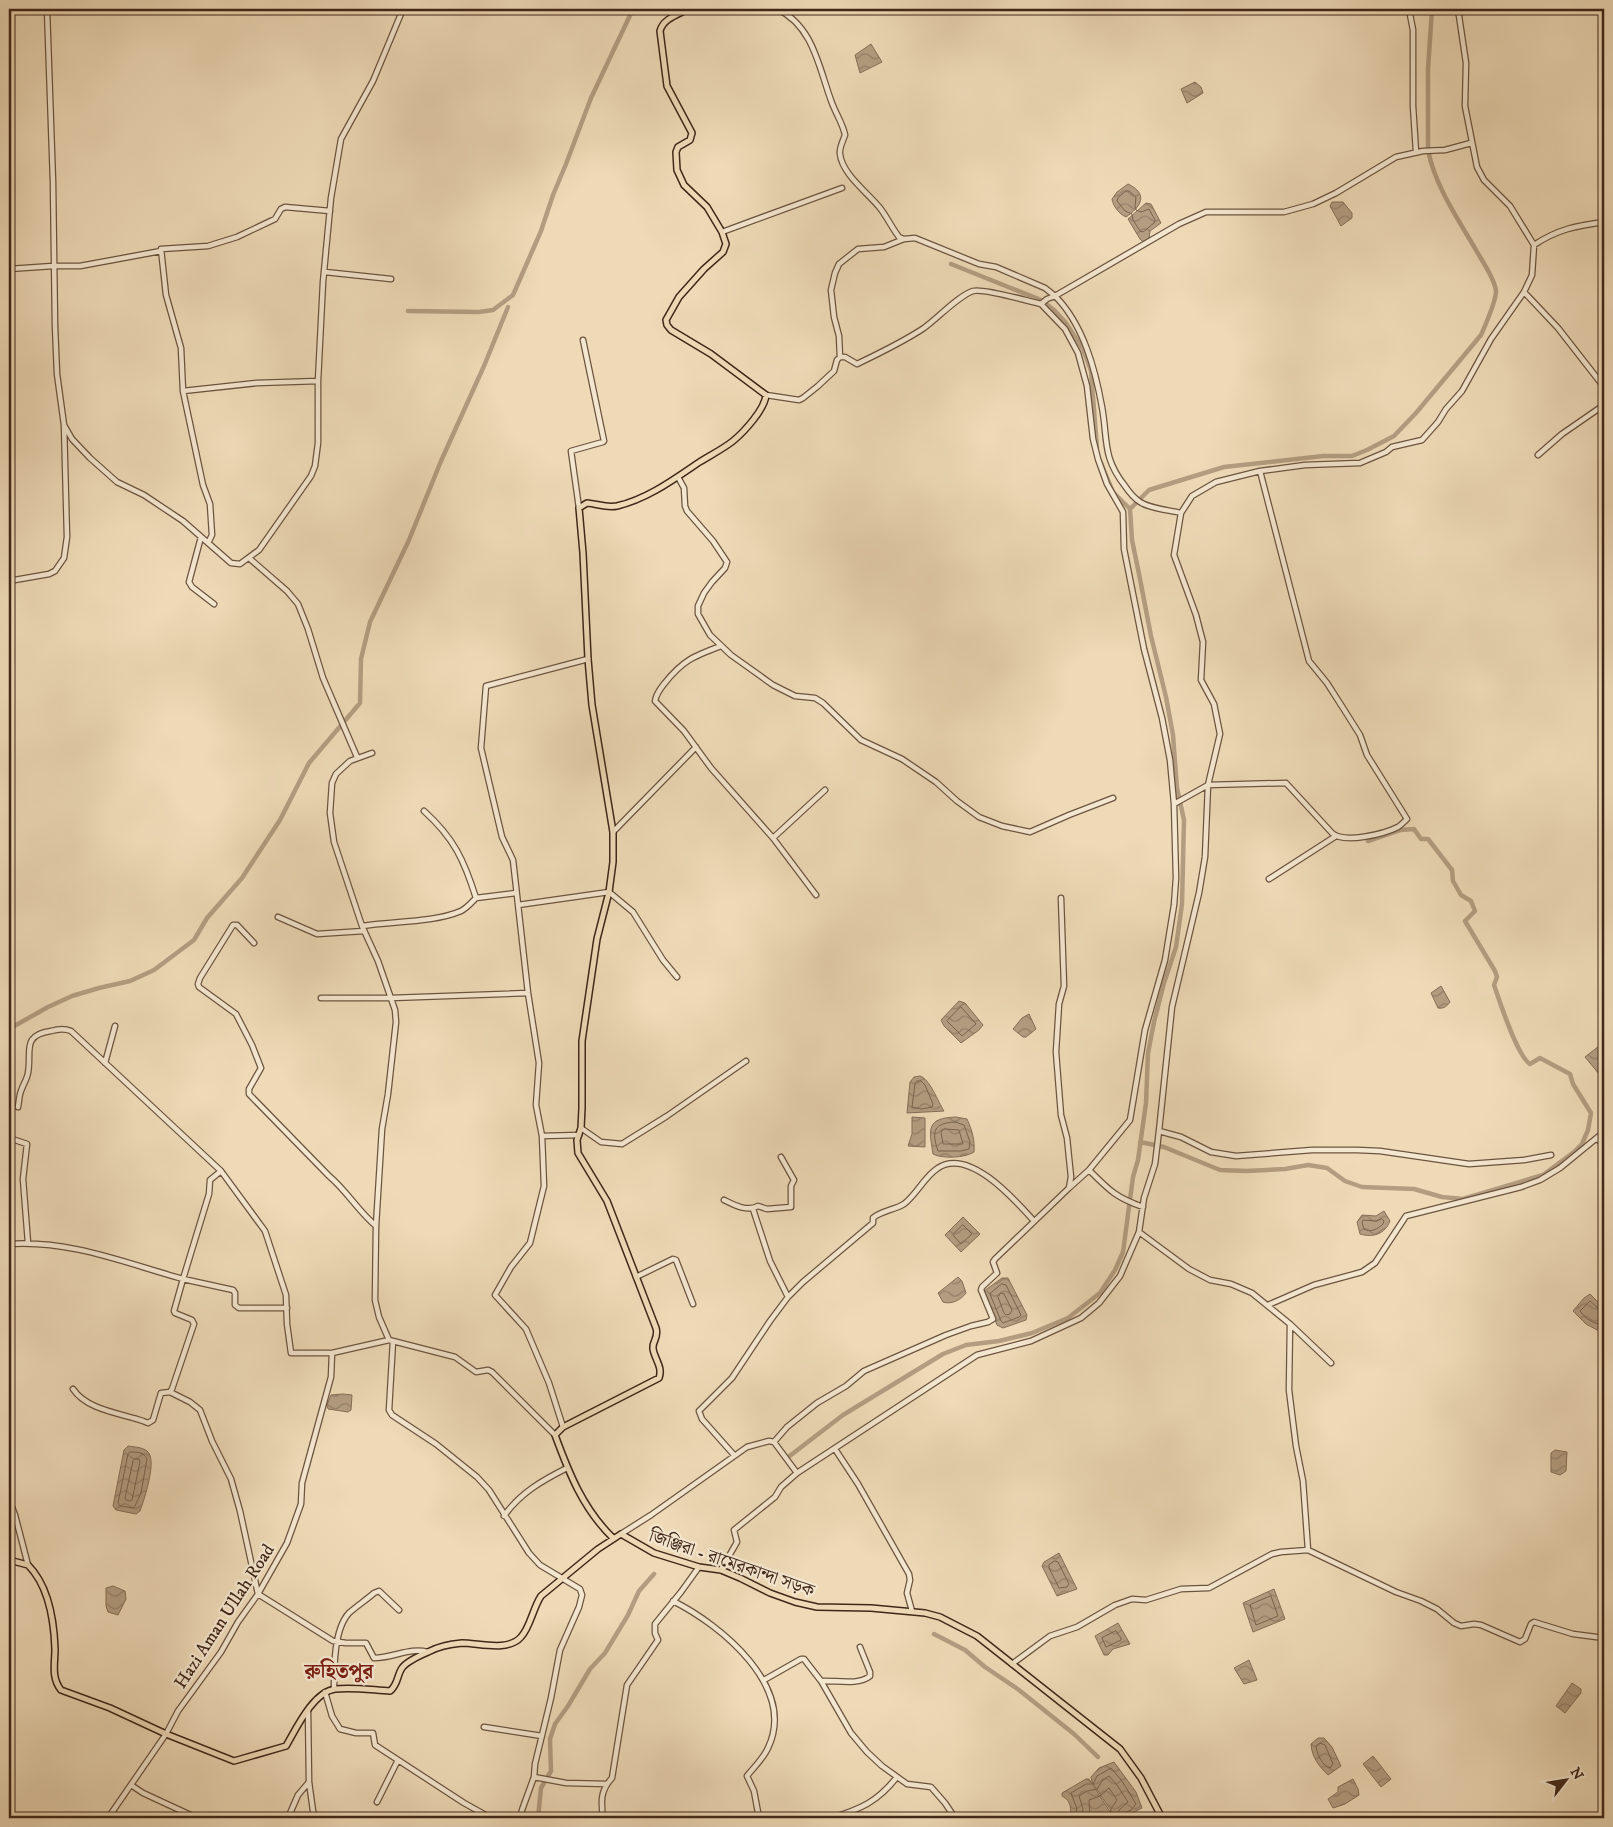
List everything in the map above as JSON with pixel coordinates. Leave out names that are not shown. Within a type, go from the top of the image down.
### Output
[{"type":"main road","points":[[613,1538],[584,1503],[555,1435],[563,1427],[659,1378],[660,1369],[653,1348],[658,1335],[607,1201],[578,1153],[581,1128],[582,1041],[597,939],[609,892],[613,862],[613,832],[592,705],[578,508],[587,503],[602,507],[630,502],[678,477],[733,441],[750,425],[764,404],[766,395],[711,354],[671,330],[667,325],[666,320],[679,297],[722,252],[726,244],[722,232],[707,207],[684,184],[677,170],[676,152],[678,147],[690,140],[692,133],[667,86],[660,32],[662,25],[666,21],[688,9]]},
{"type":"main road","points":[[9,1560],[28,1565],[44,1588],[50,1606],[54,1636],[54,1671],[57,1684],[61,1690],[110,1708],[166,1734],[230,1759],[238,1760],[286,1746],[308,1710],[325,1692],[334,1689],[390,1691],[395,1686],[402,1668],[428,1652],[444,1646],[462,1644],[502,1645],[514,1643],[524,1634],[541,1596],[613,1538],[621,1534]]},
{"type":"main road","name":"জিঞ্জিরা - রামেরকান্দা সড়ক","points":[[621,1534],[654,1553],[699,1566],[721,1570],[770,1593],[795,1602],[817,1607],[912,1611],[940,1616],[956,1624],[977,1636],[1120,1749],[1141,1778],[1162,1818]]},
{"type":"street","points":[[9,581],[55,572],[64,558],[66,536],[64,425],[57,374],[53,266],[53,182],[47,9]]},
{"type":"street","points":[[64,425],[72,439],[84,452],[117,482],[144,495],[183,521],[231,563],[240,564],[259,550],[311,476],[315,466],[318,443],[318,381],[323,282],[330,211],[341,139],[373,81],[403,9]]},
{"type":"street","points":[[777,9],[800,26],[819,61],[827,90],[845,135],[840,148],[842,161],[859,186],[880,208],[899,237],[904,239]]},
{"type":"street","points":[[1409,9],[1412,30],[1416,152]]},
{"type":"street","points":[[721,1570],[736,1542],[734,1530],[768,1503],[797,1473],[977,1356],[1031,1341],[1080,1318],[1099,1303],[1120,1276],[1139,1232],[1143,1207],[1155,1164],[1172,1007],[1200,894],[1205,857],[1208,785],[1220,734],[1214,704],[1201,680],[1203,642],[1196,615],[1174,555],[1181,513],[1192,496],[1211,484],[1260,471],[1305,465],[1360,463],[1386,452],[1392,447],[1422,440],[1462,391],[1491,339],[1524,292],[1532,276],[1534,245],[1510,206],[1484,180],[1477,167],[1465,106],[1466,63],[1458,9]]},
{"type":"street","points":[[1042,304],[1046,299],[1055,296],[1179,224],[1200,214],[1206,212],[1284,212],[1323,200],[1396,158],[1416,152],[1445,150],[1471,143]]},
{"type":"street","points":[[722,232],[842,188]]},
{"type":"street","points":[[9,269],[80,266],[161,251],[162,248],[208,246],[237,237],[275,219],[281,209],[285,207],[330,211]]},
{"type":"street","points":[[1534,245],[1563,229],[1604,222]]},
{"type":"street","points":[[766,395],[794,400],[803,398],[834,370],[840,357],[839,336],[834,317],[831,290],[839,264],[858,249],[884,247],[904,239],[915,238],[979,264],[996,267],[1045,288],[1055,296],[1071,318],[1088,350],[1102,407],[1108,456],[1113,469],[1134,497],[1142,503],[1181,513]]},
{"type":"street","points":[[161,251],[166,295],[181,348],[183,391],[203,485],[210,504],[212,535],[208,543]]},
{"type":"street","points":[[325,272],[391,279]]},
{"type":"street","points":[[774,1442],[787,1427],[818,1403],[846,1386],[864,1370],[946,1335],[988,1322],[992,1319],[981,1290],[997,1273],[994,1262],[995,1258],[1009,1247],[1034,1220],[1089,1170],[1130,1120],[1145,1030],[1165,960],[1174,905],[1176,878],[1175,804],[1170,760],[1162,718],[1144,649],[1124,549],[1124,512],[1107,484],[1098,459],[1093,439],[1087,386],[1078,353],[1065,329],[1042,304],[984,290],[974,291],[925,327],[866,360],[857,364],[845,356],[840,357]]},
{"type":"street","points":[[1524,292],[1558,328],[1604,388]]},
{"type":"street","points":[[578,508],[571,450],[604,441],[583,340]]},
{"type":"street","points":[[183,391],[257,383],[318,381]]},
{"type":"street","points":[[1538,455],[1562,434],[1604,406]]},
{"type":"street","points":[[1260,471],[1309,661],[1344,708],[1360,735],[1367,755],[1407,819],[1399,826],[1362,838],[1336,836],[1268,879]]},
{"type":"street","points":[[678,477],[684,488],[687,511],[713,541],[727,562],[725,568],[704,593],[698,606],[698,614],[710,635],[731,655],[774,685],[795,696],[814,698],[823,704],[861,740],[902,760],[936,782],[978,817],[1002,826],[1030,832],[1113,798]]},
{"type":"street","points":[[201,537],[188,582],[214,604]]},
{"type":"street","points":[[249,558],[287,591],[298,604],[323,678],[356,750],[357,757]]},
{"type":"street","points":[[722,646],[680,665],[655,701],[684,731],[711,768],[773,838],[816,895]]},
{"type":"street","points":[[563,1427],[549,1383],[526,1329],[495,1295],[511,1267],[530,1243],[544,1186],[542,1136],[536,1105],[540,1063],[528,993],[513,860],[502,837],[481,748],[486,686],[588,659]]},
{"type":"street","points":[[613,832],[696,747]]},
{"type":"street","points":[[372,753],[350,761],[336,774],[332,783],[330,813],[334,842],[363,928],[378,961],[391,998],[396,1022],[382,1129],[376,1226],[375,1300],[379,1317],[391,1341],[390,1410],[392,1415],[436,1444],[477,1477],[489,1490],[504,1516],[540,1565],[580,1589],[582,1595],[579,1607],[560,1650],[535,1764],[534,1777],[521,1818]]},
{"type":"street","points":[[1175,804],[1208,785],[1286,783],[1336,836]]},
{"type":"street","points":[[773,838],[825,790]]},
{"type":"street","points":[[424,811],[451,839],[466,868],[476,898]]},
{"type":"street","points":[[518,905],[609,892],[633,912],[664,960],[677,976]]},
{"type":"street","points":[[278,917],[317,934],[363,928],[384,922],[419,920],[452,914],[462,910],[476,898],[516,893]]},
{"type":"street","points":[[1061,898],[1064,986],[1059,1004],[1056,1052],[1061,1115],[1067,1138],[1071,1177],[1069,1188]]},
{"type":"street","points":[[254,942],[237,925],[232,926],[200,978],[199,987],[236,1014],[252,1045],[261,1068],[248,1089],[249,1094],[342,1187],[363,1216],[376,1226]]},
{"type":"street","points":[[321,998],[391,998],[528,993]]},
{"type":"street","points":[[106,1063],[115,1026]]},
{"type":"street","points":[[18,1107],[20,1094],[28,1073],[28,1051],[31,1042],[36,1035],[59,1029],[71,1031],[221,1171],[265,1230],[286,1295],[289,1342],[292,1353],[332,1353],[391,1341],[454,1357],[476,1372],[488,1370],[504,1383],[555,1435]]},
{"type":"street","points":[[581,1128],[601,1142],[622,1144],[667,1116],[746,1061]]},
{"type":"street","points":[[1268,1305],[1314,1285],[1362,1272],[1375,1263],[1406,1216],[1521,1187],[1540,1180],[1560,1168],[1604,1132]]},
{"type":"street","points":[[1159,1133],[1181,1137],[1211,1152],[1236,1156],[1312,1150],[1365,1150],[1469,1164],[1524,1160],[1551,1155]]},
{"type":"street","points":[[542,1136],[579,1135]]},
{"type":"street","points":[[9,1138],[27,1144],[23,1179],[28,1243]]},
{"type":"street","points":[[1596,1139],[1604,1143]]},
{"type":"street","points":[[724,1200],[744,1208],[753,1209],[758,1206],[766,1209],[791,1206],[794,1180],[781,1158]]},
{"type":"street","points":[[734,1455],[702,1419],[699,1411],[732,1378],[788,1296],[872,1223],[873,1218],[877,1214],[903,1204],[937,1168],[948,1163],[962,1163],[976,1169],[1012,1197],[1034,1220]]},
{"type":"street","points":[[1089,1170],[1106,1188],[1121,1199],[1143,1207]]},
{"type":"street","points":[[170,1392],[194,1324],[192,1320],[174,1311],[209,1194],[210,1180],[221,1171]]},
{"type":"street","points":[[753,1209],[770,1261],[788,1296]]},
{"type":"street","points":[[1139,1232],[1189,1269],[1210,1280],[1231,1284],[1252,1293],[1290,1324],[1331,1362]]},
{"type":"street","points":[[9,1244],[50,1244],[81,1249],[183,1279],[233,1290],[235,1293],[235,1305],[239,1308],[287,1308]]},
{"type":"street","points":[[636,1278],[673,1259],[676,1260],[693,1304]]},
{"type":"street","points":[[1290,1324],[1289,1390],[1303,1482],[1308,1550]]},
{"type":"street","name":"Hazi Aman Ullah Road","points":[[108,1818],[166,1734],[178,1711],[221,1652],[238,1622],[258,1594],[287,1543],[301,1504],[302,1483],[332,1377],[332,1353]]},
{"type":"street","points":[[73,1389],[85,1403],[148,1422],[153,1420],[161,1393],[170,1392],[190,1402],[200,1410],[212,1441],[231,1479],[258,1594],[332,1641],[366,1643],[374,1658],[398,1655],[416,1650],[428,1652]]},
{"type":"street","points":[[621,1534],[747,1447],[768,1441],[774,1442],[797,1473]]},
{"type":"street","points":[[835,1449],[858,1484],[909,1574],[910,1580],[907,1593],[912,1611]]},
{"type":"street","points":[[504,1516],[520,1496],[549,1477],[568,1468]]},
{"type":"street","points":[[9,1499],[28,1565]]},
{"type":"street","points":[[1012,1664],[1050,1636],[1077,1627],[1115,1605],[1132,1599],[1146,1600],[1181,1589],[1209,1588],[1272,1554],[1308,1550],[1396,1592],[1421,1601],[1437,1609],[1454,1623],[1461,1626],[1481,1625],[1520,1642],[1525,1639],[1531,1624],[1534,1622],[1564,1632],[1604,1638]]},
{"type":"street","points":[[603,1818],[601,1796],[606,1784],[612,1778],[628,1686],[658,1640],[655,1634],[655,1624],[673,1600],[682,1592],[699,1566]]},
{"type":"street","points":[[334,1689],[335,1654],[338,1634],[349,1613],[378,1591],[399,1610]]},
{"type":"street","points":[[673,1600],[706,1620],[742,1652],[764,1680],[773,1702],[774,1718],[768,1749],[747,1776],[754,1792],[759,1818]]},
{"type":"street","points":[[821,1681],[846,1681],[870,1676],[860,1647]]},
{"type":"street","points":[[764,1680],[801,1659],[806,1661],[821,1681],[851,1733],[872,1757],[908,1784],[931,1787],[955,1818]]},
{"type":"street","points":[[325,1692],[337,1727],[356,1732],[373,1733],[375,1745],[491,1818]]},
{"type":"street","points":[[308,1710],[309,1782],[314,1818]]},
{"type":"street","points":[[484,1728],[542,1736]]},
{"type":"street","points":[[377,1802],[398,1760]]},
{"type":"street","points":[[534,1777],[550,1781],[606,1784]]},
{"type":"street","points":[[831,1818],[873,1801],[885,1792],[897,1777]]},
{"type":"street","points":[[288,1818],[298,1795],[309,1782]]},
{"type":"street","points":[[131,1785],[143,1793],[197,1818]]},
{"type":"water","points":[[871,44],[882,62],[860,73],[855,55]]},
{"type":"water","points":[[1195,82],[1201,87],[1203,93],[1187,103],[1181,89]]},
{"type":"water","points":[[1128,184],[1135,188],[1141,196],[1139,205],[1126,217],[1117,210],[1112,199],[1117,192]]},
{"type":"water","points":[[1332,202],[1343,202],[1352,213],[1352,218],[1341,226],[1330,206]]},
{"type":"water","points":[[1146,203],[1151,204],[1161,223],[1150,231],[1149,239],[1144,243],[1128,219]]},
{"type":"water","points":[[1441,986],[1450,1002],[1445,1007],[1438,1008],[1431,993]]},
{"type":"water","points":[[959,1001],[965,1003],[983,1025],[961,1043],[944,1026],[941,1020]]},
{"type":"water","points":[[1029,1014],[1036,1029],[1026,1037],[1023,1037],[1013,1029],[1022,1018]]},
{"type":"water","points":[[1599,1046],[1604,1051],[1604,1080],[1585,1057]]},
{"type":"water","points":[[920,1076],[927,1081],[944,1111],[907,1113],[910,1082],[914,1077]]},
{"type":"water","points":[[912,1117],[925,1118],[925,1147],[908,1146],[912,1134]]},
{"type":"water","points":[[956,1117],[967,1119],[973,1135],[974,1152],[965,1156],[954,1157],[942,1157],[933,1154],[932,1126],[939,1120]]},
{"type":"water","points":[[1384,1211],[1390,1221],[1382,1232],[1374,1235],[1360,1234],[1357,1222],[1362,1215],[1376,1216]]},
{"type":"water","points":[[963,1217],[980,1234],[961,1252],[945,1235]]},
{"type":"water","points":[[958,1277],[962,1281],[966,1293],[956,1301],[943,1302],[938,1293]]},
{"type":"water","points":[[1002,1278],[1008,1278],[1027,1315],[1026,1320],[1003,1328],[997,1325],[984,1291]]},
{"type":"water","points":[[1590,1294],[1604,1308],[1604,1328],[1599,1331],[1586,1324],[1573,1311]]},
{"type":"water","points":[[331,1395],[352,1395],[351,1410],[348,1412],[328,1409],[327,1405]]},
{"type":"water","points":[[128,1446],[147,1451],[151,1462],[151,1471],[144,1498],[140,1511],[136,1514],[116,1510],[113,1506],[124,1450]]},
{"type":"water","points":[[1555,1450],[1567,1452],[1566,1471],[1560,1475],[1551,1472],[1551,1453]]},
{"type":"water","points":[[1059,1553],[1077,1589],[1057,1596],[1042,1566],[1044,1562]]},
{"type":"water","points":[[113,1586],[125,1591],[126,1599],[118,1615],[108,1612],[106,1606],[106,1588]]},
{"type":"water","points":[[1274,1589],[1285,1619],[1253,1632],[1243,1603]]},
{"type":"water","points":[[1118,1623],[1130,1644],[1113,1649],[1108,1655],[1104,1655],[1095,1636]]},
{"type":"water","points":[[1249,1660],[1257,1680],[1244,1684],[1234,1668]]},
{"type":"water","points":[[1572,1683],[1581,1689],[1581,1693],[1565,1713],[1556,1706]]},
{"type":"water","points":[[1318,1738],[1324,1738],[1332,1747],[1341,1766],[1328,1775],[1314,1758],[1311,1744]]},
{"type":"water","points":[[1373,1756],[1391,1779],[1381,1787],[1363,1764]]},
{"type":"water","points":[[1114,1762],[1136,1792],[1142,1808],[1123,1818],[1116,1818],[1092,1782],[1091,1777],[1099,1768]]},
{"type":"water","points":[[1089,1779],[1114,1818],[1070,1818],[1070,1806],[1068,1800],[1062,1796],[1062,1793]]},
{"type":"water","points":[[1353,1779],[1359,1795],[1345,1804],[1333,1808],[1328,1799],[1338,1792],[1338,1787]]},
{"type":"waterway","points":[[408,311],[479,312],[493,310],[513,295],[541,231],[591,98],[633,9]]},
{"type":"waterway","points":[[1130,509],[1149,490],[1224,467],[1323,456],[1352,456],[1367,450],[1394,436],[1416,413],[1481,335],[1494,300],[1495,286],[1488,270],[1442,189],[1431,163],[1428,150],[1428,69],[1432,9]]},
{"type":"waterway","points":[[951,264],[1041,300],[1066,323],[1083,349],[1091,371],[1097,448]]},
{"type":"waterway","points":[[9,1029],[72,996],[130,981],[154,970],[194,940],[207,918],[242,878],[280,820],[309,763],[360,703],[361,659],[370,622],[409,540],[508,307]]},
{"type":"waterway","points":[[787,1458],[843,1415],[943,1354],[966,1345],[999,1341],[1032,1333],[1068,1318],[1100,1293],[1115,1270],[1123,1252],[1133,1177],[1138,1160],[1146,1103],[1148,1053],[1164,983],[1176,947],[1182,904],[1184,820],[1177,788],[1173,735],[1132,540],[1130,509],[1113,492],[1101,463]]},
{"type":"waterway","points":[[1140,1142],[1164,1147],[1220,1170],[1285,1169],[1308,1165],[1327,1168],[1345,1181],[1362,1187],[1414,1189],[1442,1197],[1463,1199],[1543,1175],[1582,1144],[1588,1130],[1591,1113],[1573,1084],[1570,1074],[1540,1058],[1530,1064],[1520,1051],[1509,1028],[1494,985],[1497,977],[1495,971],[1465,921],[1475,911],[1471,901],[1461,895],[1453,881],[1452,870],[1428,839],[1421,839],[1414,829],[1400,830],[1368,841]]},
{"type":"waterway","points":[[538,1818],[541,1788],[551,1771],[550,1739],[555,1724],[590,1669],[605,1653],[628,1615],[639,1591],[654,1574]]},
{"type":"waterway","points":[[934,1634],[965,1650],[985,1667],[1019,1690],[1074,1734],[1098,1757]]},
{"type":"district","name":"রুহিতপুর","points":[[339,1671]]}]
